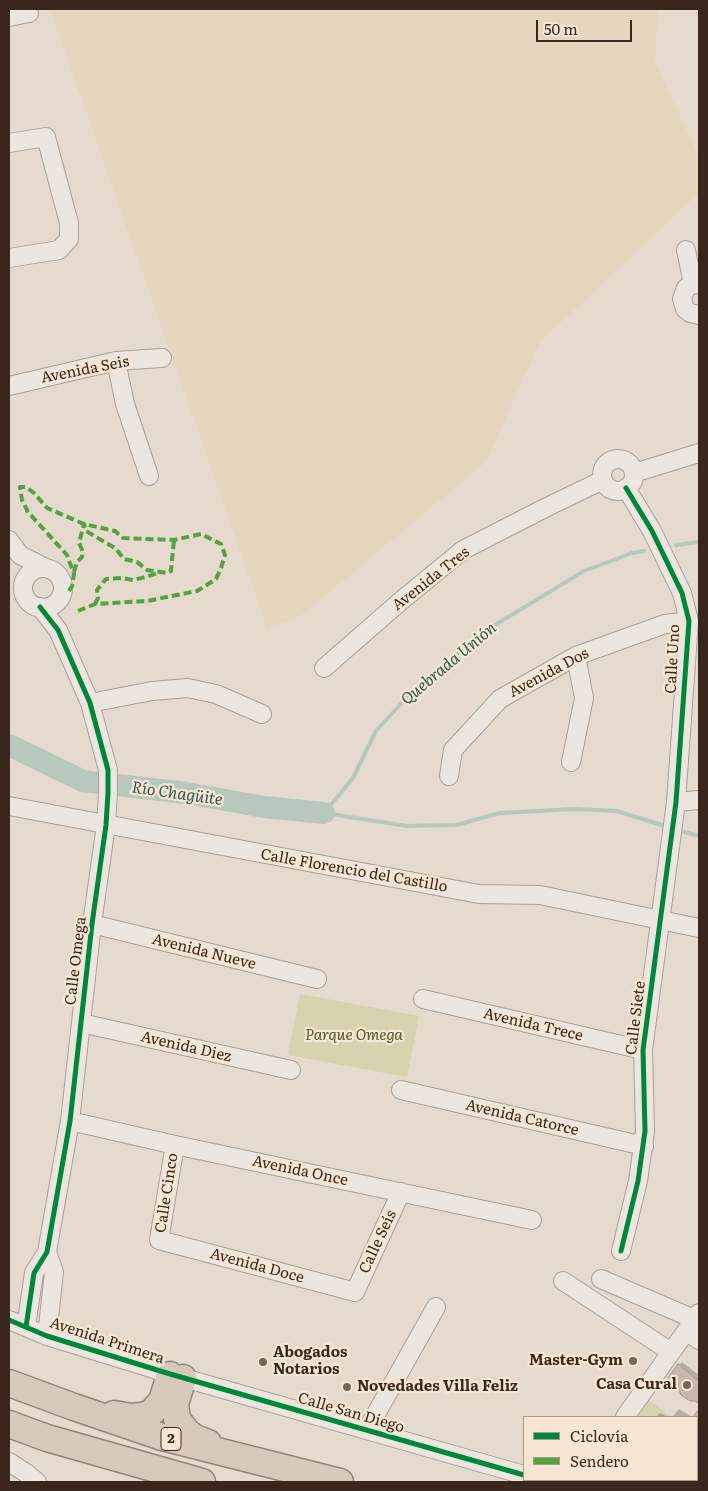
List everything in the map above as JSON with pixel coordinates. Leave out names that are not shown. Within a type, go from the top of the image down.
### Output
[{"type":"highway","points":[[74,1408],[97,1410],[131,1417],[142,1416],[151,1413],[162,1401],[177,1376]]},
{"type":"highway","points":[[177,1376],[175,1412],[177,1419],[187,1432],[204,1442],[246,1454],[270,1465]]},
{"type":"highway","name":"2","points":[[9,1382],[74,1408],[162,1437],[340,1482]]},
{"type":"highway","name":"2","points":[[9,1424],[47,1438],[202,1482]]},
{"type":"street","points":[[9,17],[29,13]]},
{"type":"street","points":[[9,143],[46,137],[69,223],[69,239],[60,250],[9,258]]},
{"type":"street","points":[[686,250],[696,284],[686,288],[683,293],[682,305],[690,313],[699,315]]},
{"type":"street","name":"Avenida Seis","points":[[9,386],[116,361],[162,358]]},
{"type":"street","points":[[116,361],[125,404],[149,476]]},
{"type":"street","points":[[630,480],[628,462],[617,459],[607,464],[604,468],[604,480],[611,488],[621,490],[630,480],[699,453]]},
{"type":"street","name":"Avenida Tres","points":[[324,668],[463,550],[604,480]]},
{"type":"street","name":"Calle Uno","points":[[630,480],[682,593],[689,622],[675,809]]},
{"type":"street","points":[[9,540],[20,555],[25,579],[23,587],[27,600],[33,605],[40,607],[54,604],[59,599],[63,587],[58,574],[20,555]]},
{"type":"street","points":[[25,579],[33,570],[46,568]]},
{"type":"street","name":"Calle Omega","points":[[58,630],[59,599]]},
{"type":"street","name":"Calle Omega","points":[[26,1328],[34,1273],[47,1252],[70,1121],[92,924],[106,825],[108,793],[108,770],[90,703],[58,630],[40,607]]},
{"type":"street","name":"Avenida Dos","points":[[449,776],[453,750],[500,699],[576,656],[665,624],[689,622]]},
{"type":"street","points":[[571,762],[584,698],[576,656]]},
{"type":"street","points":[[90,703],[152,691],[188,688],[216,694],[262,714]]},
{"type":"street","points":[[675,809],[699,800]]},
{"type":"street","name":"Calle Florencio del Castillo","points":[[9,806],[479,894],[540,895],[699,928]]},
{"type":"street","name":"Calle Siete","points":[[621,1251],[638,1181],[644,1146],[642,1050],[675,809]]},
{"type":"street","name":"Avenida Nueve","points":[[92,924],[316,979]]},
{"type":"street","name":"Avenida Trece","points":[[423,999],[642,1050]]},
{"type":"street","name":"Avenida Diez","points":[[81,1023],[291,1070]]},
{"type":"street","name":"Avenida Catorce","points":[[401,1090],[644,1146]]},
{"type":"street","name":"Avenida Once","points":[[70,1121],[532,1220]]},
{"type":"street","name":"Calle Cinco","points":[[159,1240],[175,1145]]},
{"type":"street","name":"Calle Seís","points":[[355,1292],[401,1192]]},
{"type":"street","name":"Avenida Doce","points":[[159,1240],[355,1292]]},
{"type":"street","name":"Calle Omega","points":[[47,1252],[54,1272],[47,1336]]},
{"type":"street","points":[[601,1279],[694,1326],[671,1352],[626,1416]]},
{"type":"street","points":[[563,1281],[671,1352]]},
{"type":"street","points":[[367,1430],[436,1307]]},
{"type":"street","name":"Avenida Primera","points":[[9,1320],[47,1336],[177,1376]]},
{"type":"street","name":"Calle San Diego","points":[[177,1376],[523,1475]]},
{"type":"street","points":[[9,1462],[36,1482]]},
{"type":"shaded area","points":[[50,9],[658,9],[655,62],[699,157],[699,193],[540,342],[486,462],[299,617],[267,628]]},
{"type":"green space","name":"Parque Omega","points":[[300,994],[419,1016],[407,1077],[288,1055]]},
{"type":"green space","points":[[647,1399],[671,1416],[634,1416]]},
{"type":"building","name":"Casa Cural","points":[[678,1364],[699,1381],[699,1404],[681,1395],[679,1390],[667,1379]]},
{"type":"building","points":[[699,1409],[699,1482],[601,1482],[698,1481],[698,1416],[694,1416]]},
{"type":"waterway","name":"Quebrada Unión","points":[[676,545],[699,542]]},
{"type":"waterway","name":"Quebrada Unión","points":[[324,813],[353,778],[376,731],[411,693],[485,631],[584,571],[632,553],[644,551]]},
{"type":"waterway","name":"Río Chagüite","points":[[9,745],[83,781],[186,793],[264,807],[324,813]]},
{"type":"waterway","points":[[324,813],[407,826],[456,825],[500,813],[574,809],[617,811],[668,827]]},
{"type":"waterway","points":[[677,830],[699,836]]},
{"type":"marked path","points":[[69,591],[74,574],[67,555],[28,512],[22,500],[20,487],[26,487],[34,493],[47,508],[84,524],[115,531],[123,538],[174,540],[201,534],[221,544],[225,555],[216,579],[197,591],[147,601],[95,604],[78,611]]},
{"type":"marked path","points":[[74,572],[77,562],[82,557],[83,552],[79,543],[84,524],[86,531],[115,548],[124,559],[137,562],[147,570],[167,573],[171,571],[174,540]]},
{"type":"marked path","points":[[95,604],[98,598],[97,590],[106,579],[122,578],[133,580],[161,572]]},
{"type":"cycle path","points":[[621,1251],[638,1181],[645,1131],[643,1050],[676,802],[689,621],[682,593],[652,531],[626,488]]},
{"type":"cycle path","points":[[26,1327],[34,1273],[47,1252],[70,1121],[92,924],[106,825],[108,793],[108,770],[90,703],[58,630],[40,607]]},
{"type":"cycle path","points":[[9,1320],[47,1336],[170,1374],[523,1475]]},
{"type":"place","name":"Master-Gym","points":[[633,1361]]},
{"type":"place","name":"Abogados Notarios","points":[[263,1362]]},
{"type":"place","name":"Casa Cural","points":[[687,1385]]},
{"type":"place","name":"Novedades Villa Feliz","points":[[347,1387]]}]
